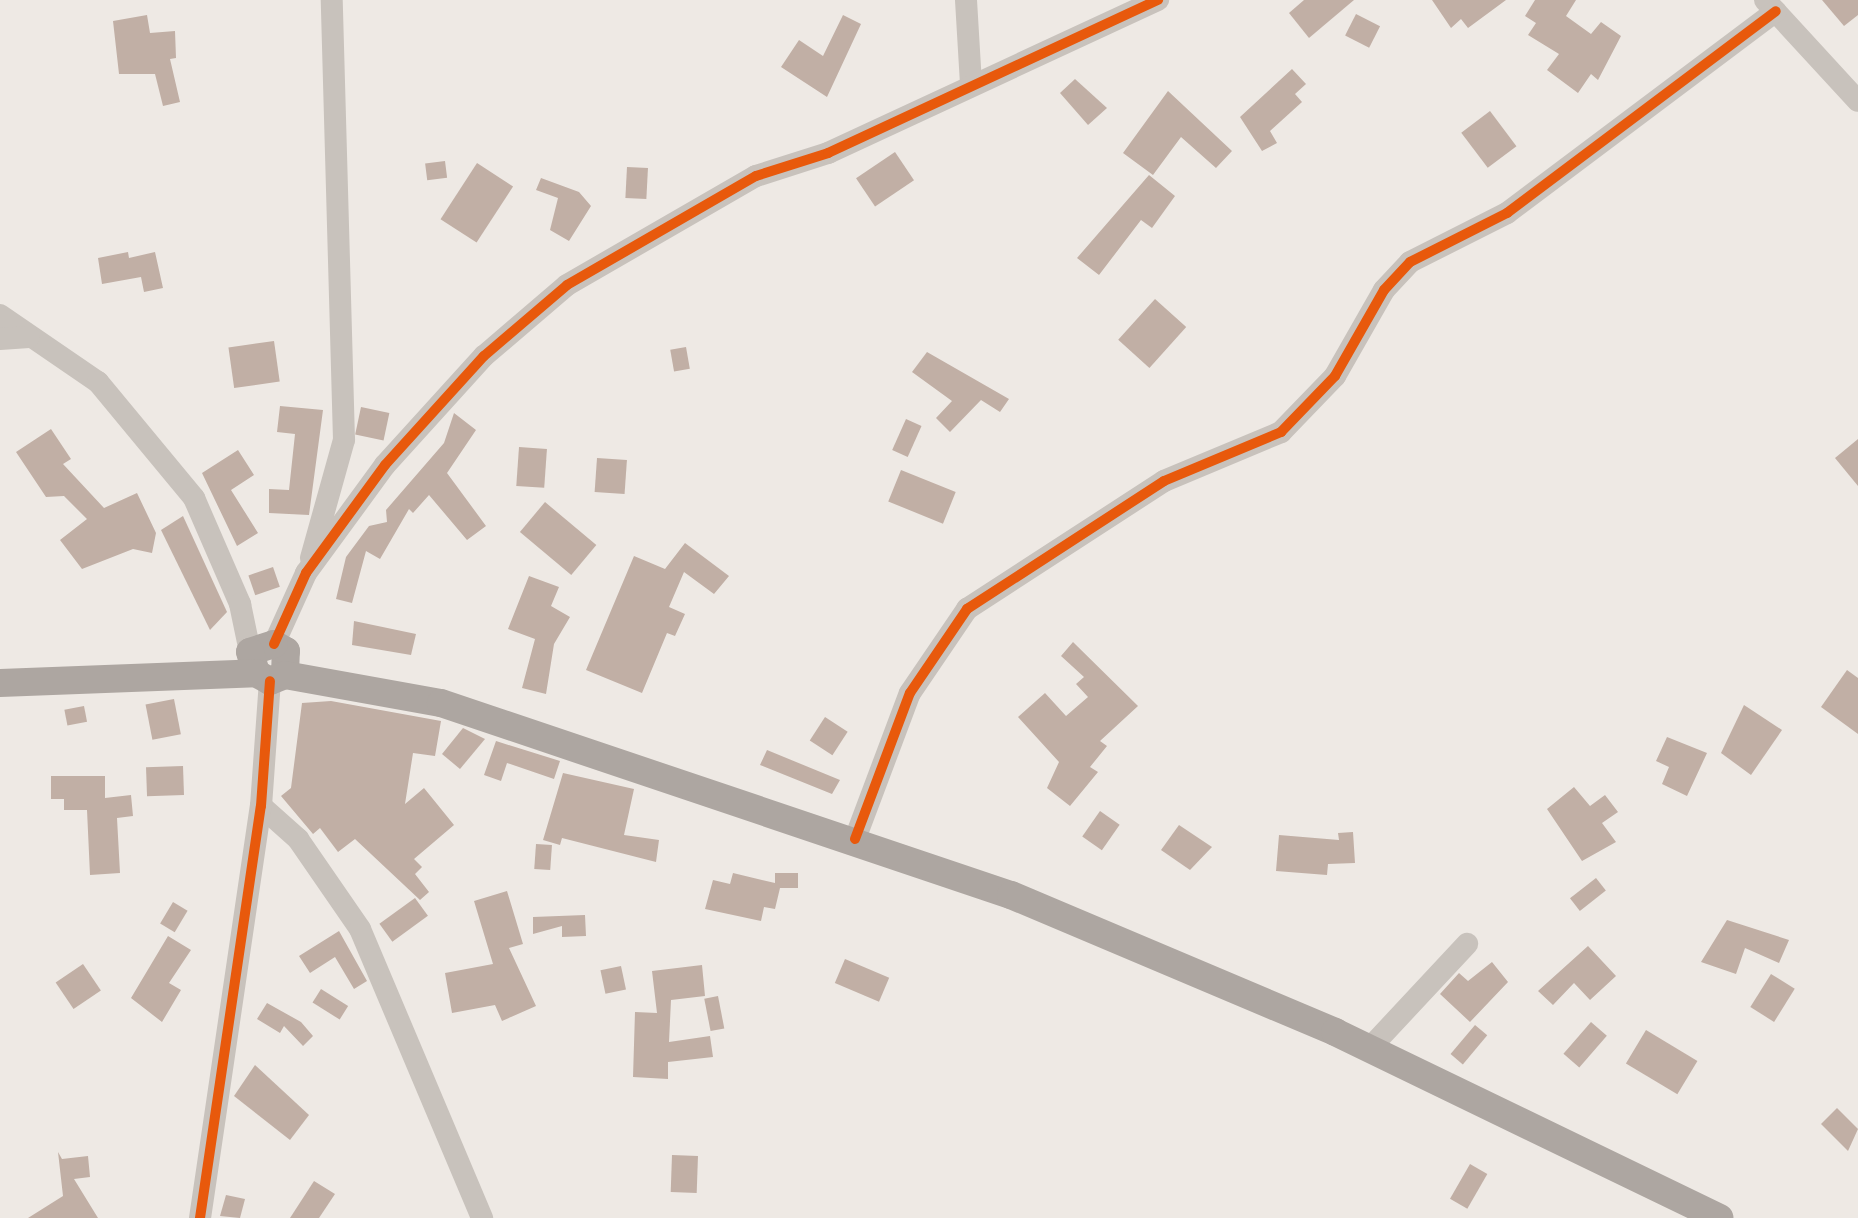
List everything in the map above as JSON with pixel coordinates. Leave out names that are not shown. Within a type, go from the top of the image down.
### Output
[{"type":"main road","points":[[0,683],[161,678],[268,662],[456,707],[855,839],[1011,895],[1369,1049],[1719,1218]]},
{"type":"street","points":[[200,1218],[261,806],[268,662],[306,573],[344,440],[332,0]]},
{"type":"street","points":[[966,0],[971,84]]},
{"type":"street","points":[[306,573],[385,465],[484,356],[567,285],[756,176],[828,153],[971,84],[1158,0]]},
{"type":"street","points":[[855,839],[910,693],[967,609],[1164,481],[1281,432],[1335,376],[1384,290],[1410,262],[1507,213],[1770,6],[1858,101]]},
{"type":"street","points":[[0,315],[98,382],[194,498],[268,662]]},
{"type":"street","points":[[0,339],[29,337]]},
{"type":"street","points":[[261,806],[298,839],[360,929],[482,1218]]},
{"type":"street","points":[[1369,1049],[1467,944]]},
{"type":"building","points":[[1304,0],[1354,0],[1309,38],[1289,13]]},
{"type":"building","points":[[1432,0],[1506,0],[1468,28],[1461,19],[1451,28]]},
{"type":"building","points":[[1535,0],[1576,0],[1566,16],[1591,34],[1601,22],[1621,36],[1598,80],[1591,74],[1578,93],[1547,70],[1559,54],[1528,35],[1536,23],[1525,16]]},
{"type":"building","points":[[1822,0],[1858,0],[1858,15],[1844,26]]},
{"type":"building","points":[[1356,14],[1380,26],[1369,48],[1345,35]]},
{"type":"building","points":[[147,15],[150,33],[175,31],[176,58],[170,59],[180,102],[163,106],[155,74],[119,74],[113,21]]},
{"type":"building","points":[[843,15],[861,24],[827,97],[781,67],[799,40],[823,56]]},
{"type":"building","points":[[1292,69],[1306,84],[1295,94],[1302,102],[1270,131],[1277,143],[1262,151],[1240,117]]},
{"type":"building","points":[[1075,79],[1107,108],[1088,125],[1060,93]]},
{"type":"building","points":[[1168,91],[1232,151],[1216,168],[1181,137],[1153,175],[1123,153]]},
{"type":"building","points":[[1490,111],[1516,146],[1488,168],[1461,133]]},
{"type":"building","points":[[895,152],[914,180],[875,206],[856,178]]},
{"type":"building","points":[[445,161],[447,178],[427,180],[425,163]]},
{"type":"building","points":[[477,163],[513,186],[477,243],[441,219]]},
{"type":"building","points":[[627,167],[648,168],[646,199],[625,198]]},
{"type":"building","points":[[1149,175],[1175,196],[1152,228],[1141,220],[1099,275],[1077,258]]},
{"type":"building","points":[[541,178],[579,192],[591,206],[569,241],[550,230],[558,198],[536,190]]},
{"type":"building","points":[[128,252],[129,258],[155,252],[163,288],[144,292],[141,277],[102,284],[98,258]]},
{"type":"building","points":[[1155,299],[1186,327],[1149,368],[1118,340]]},
{"type":"building","points":[[274,341],[280,382],[234,388],[228,347]]},
{"type":"building","points":[[686,347],[690,369],[674,371],[670,350]]},
{"type":"building","points":[[927,352],[1009,399],[1000,412],[981,400],[950,432],[936,418],[952,401],[912,372]]},
{"type":"building","points":[[280,406],[323,410],[309,515],[269,513],[269,489],[289,490],[295,434],[277,432]]},
{"type":"building","points":[[361,407],[389,413],[384,440],[355,434]]},
{"type":"building","points":[[454,413],[476,430],[447,473],[486,526],[467,540],[429,495],[413,513],[409,509],[380,559],[366,551],[352,603],[336,599],[346,557],[369,526],[387,522],[386,510],[444,443]]},
{"type":"building","points":[[906,419],[922,426],[908,457],[892,450]]},
{"type":"building","points":[[51,429],[71,459],[63,464],[104,508],[137,493],[156,533],[152,553],[133,549],[82,569],[60,540],[87,519],[64,496],[46,497],[16,452]]},
{"type":"building","points":[[1858,439],[1858,486],[1835,458]]},
{"type":"building","points":[[519,447],[547,449],[544,488],[516,486]]},
{"type":"building","points":[[238,450],[254,475],[231,490],[258,533],[237,546],[202,473]]},
{"type":"building","points":[[597,458],[627,460],[625,494],[595,492]]},
{"type":"building","points":[[901,470],[956,492],[943,524],[888,502]]},
{"type":"building","points":[[545,502],[596,545],[571,575],[520,532]]},
{"type":"building","points":[[183,516],[227,612],[210,630],[161,530]]},
{"type":"building","points":[[685,543],[729,576],[714,594],[684,572],[669,607],[685,614],[675,636],[667,633],[642,693],[586,670],[634,556],[665,569]]},
{"type":"building","points":[[273,567],[280,587],[255,595],[248,575]]},
{"type":"building","points":[[529,576],[559,587],[551,606],[570,617],[554,644],[546,694],[522,688],[535,639],[508,629]]},
{"type":"building","points":[[354,621],[416,634],[411,655],[352,645]]},
{"type":"building","points":[[1073,642],[1138,706],[1100,741],[1107,746],[1090,767],[1098,772],[1070,806],[1047,788],[1059,762],[1018,717],[1045,693],[1066,716],[1088,697],[1076,684],[1084,677],[1061,656]]},
{"type":"building","points":[[1847,670],[1858,678],[1858,734],[1821,707]]},
{"type":"building","points":[[174,699],[181,734],[152,740],[146,705]]},
{"type":"building","points":[[331,701],[441,721],[435,756],[413,753],[405,804],[424,788],[454,825],[414,859],[422,867],[415,874],[429,892],[420,900],[355,839],[338,852],[320,828],[313,834],[281,796],[291,788],[302,703]]},
{"type":"building","points":[[1744,705],[1782,730],[1751,775],[1721,753]]},
{"type":"building","points":[[84,706],[87,722],[67,726],[64,710]]},
{"type":"building","points":[[825,717],[848,732],[832,755],[810,740]]},
{"type":"building","points":[[463,728],[485,739],[460,769],[442,754]]},
{"type":"building","points":[[1667,737],[1707,753],[1687,796],[1662,784],[1669,767],[1656,761]]},
{"type":"building","points":[[496,741],[560,761],[554,779],[507,763],[501,781],[484,775]]},
{"type":"building","points":[[767,750],[840,780],[832,794],[760,765]]},
{"type":"building","points":[[183,766],[184,795],[147,796],[146,767]]},
{"type":"building","points":[[563,773],[634,789],[624,835],[659,840],[656,862],[562,838],[560,845],[543,840]]},
{"type":"building","points":[[51,776],[105,776],[105,798],[131,795],[133,816],[117,818],[120,873],[90,875],[87,810],[64,810],[64,799],[51,799]]},
{"type":"building","points":[[1574,787],[1590,806],[1605,795],[1618,812],[1602,823],[1616,842],[1582,861],[1547,809]]},
{"type":"building","points":[[1100,811],[1120,825],[1102,850],[1082,836]]},
{"type":"building","points":[[1179,825],[1212,847],[1190,870],[1161,850]]},
{"type":"building","points":[[1353,832],[1355,863],[1328,864],[1327,875],[1276,871],[1279,835],[1339,840],[1338,833]]},
{"type":"building","points":[[536,844],[552,845],[550,870],[534,869]]},
{"type":"building","points":[[733,873],[775,883],[775,873],[798,873],[798,888],[780,888],[775,909],[764,907],[761,921],[705,909],[713,880],[730,884]]},
{"type":"building","points":[[1596,878],[1606,891],[1580,911],[1570,898]]},
{"type":"building","points":[[507,891],[523,944],[509,948],[536,1006],[502,1021],[495,1005],[452,1013],[445,973],[493,964],[474,901]]},
{"type":"building","points":[[415,898],[428,916],[392,942],[379,924]]},
{"type":"building","points":[[173,902],[188,911],[175,932],[160,923]]},
{"type":"building","points":[[585,915],[586,936],[562,937],[562,926],[533,934],[533,917]]},
{"type":"building","points":[[1727,920],[1789,940],[1779,963],[1745,948],[1736,974],[1701,962]]},
{"type":"building","points":[[339,931],[367,981],[354,989],[335,957],[310,973],[299,956]]},
{"type":"building","points":[[168,936],[191,950],[169,983],[181,990],[162,1022],[131,998]]},
{"type":"building","points":[[1588,946],[1616,976],[1590,1000],[1574,983],[1553,1005],[1538,991]]},
{"type":"building","points":[[845,959],[889,978],[879,1002],[835,983]]},
{"type":"building","points":[[1492,962],[1508,982],[1470,1022],[1440,994],[1459,973],[1468,981]]},
{"type":"building","points":[[83,964],[101,991],[74,1009],[56,982]]},
{"type":"building","points":[[702,965],[705,996],[671,1000],[669,1042],[710,1036],[713,1057],[668,1062],[668,1079],[633,1077],[635,1012],[657,1013],[652,971]]},
{"type":"building","points":[[621,966],[626,989],[605,994],[600,970]]},
{"type":"building","points":[[1771,974],[1795,989],[1774,1022],[1750,1007]]},
{"type":"building","points":[[321,989],[348,1006],[340,1020],[313,1003]]},
{"type":"building","points":[[718,996],[724,1028],[711,1031],[704,999]]},
{"type":"building","points":[[267,1003],[301,1022],[313,1036],[303,1046],[284,1026],[280,1033],[257,1019]]},
{"type":"building","points":[[1591,1022],[1607,1036],[1579,1067],[1563,1054]]},
{"type":"building","points":[[1475,1025],[1487,1035],[1463,1064],[1451,1054]]},
{"type":"building","points":[[1646,1030],[1697,1061],[1677,1094],[1626,1063]]},
{"type":"building","points":[[255,1065],[309,1115],[290,1140],[234,1096]]},
{"type":"building","points":[[1837,1108],[1858,1129],[1848,1151],[1821,1124]]},
{"type":"building","points":[[58,1152],[62,1159],[88,1156],[90,1177],[74,1179],[98,1218],[28,1218],[63,1196]]},
{"type":"building","points":[[672,1155],[698,1156],[697,1193],[671,1192]]},
{"type":"building","points":[[1470,1164],[1487,1174],[1467,1209],[1450,1199]]},
{"type":"building","points":[[314,1181],[335,1194],[319,1218],[290,1218]]},
{"type":"building","points":[[226,1195],[245,1199],[240,1218],[220,1216]]},
{"type":"cycle path","points":[[274,644],[306,573],[385,465],[484,356],[567,285],[756,176],[828,153],[1158,0]]},
{"type":"cycle path","points":[[855,839],[910,693],[967,609],[1164,481],[1281,432],[1335,376],[1384,290],[1410,262],[1507,213],[1776,11]]},
{"type":"cycle path","points":[[200,1218],[261,806],[270,681]]}]
